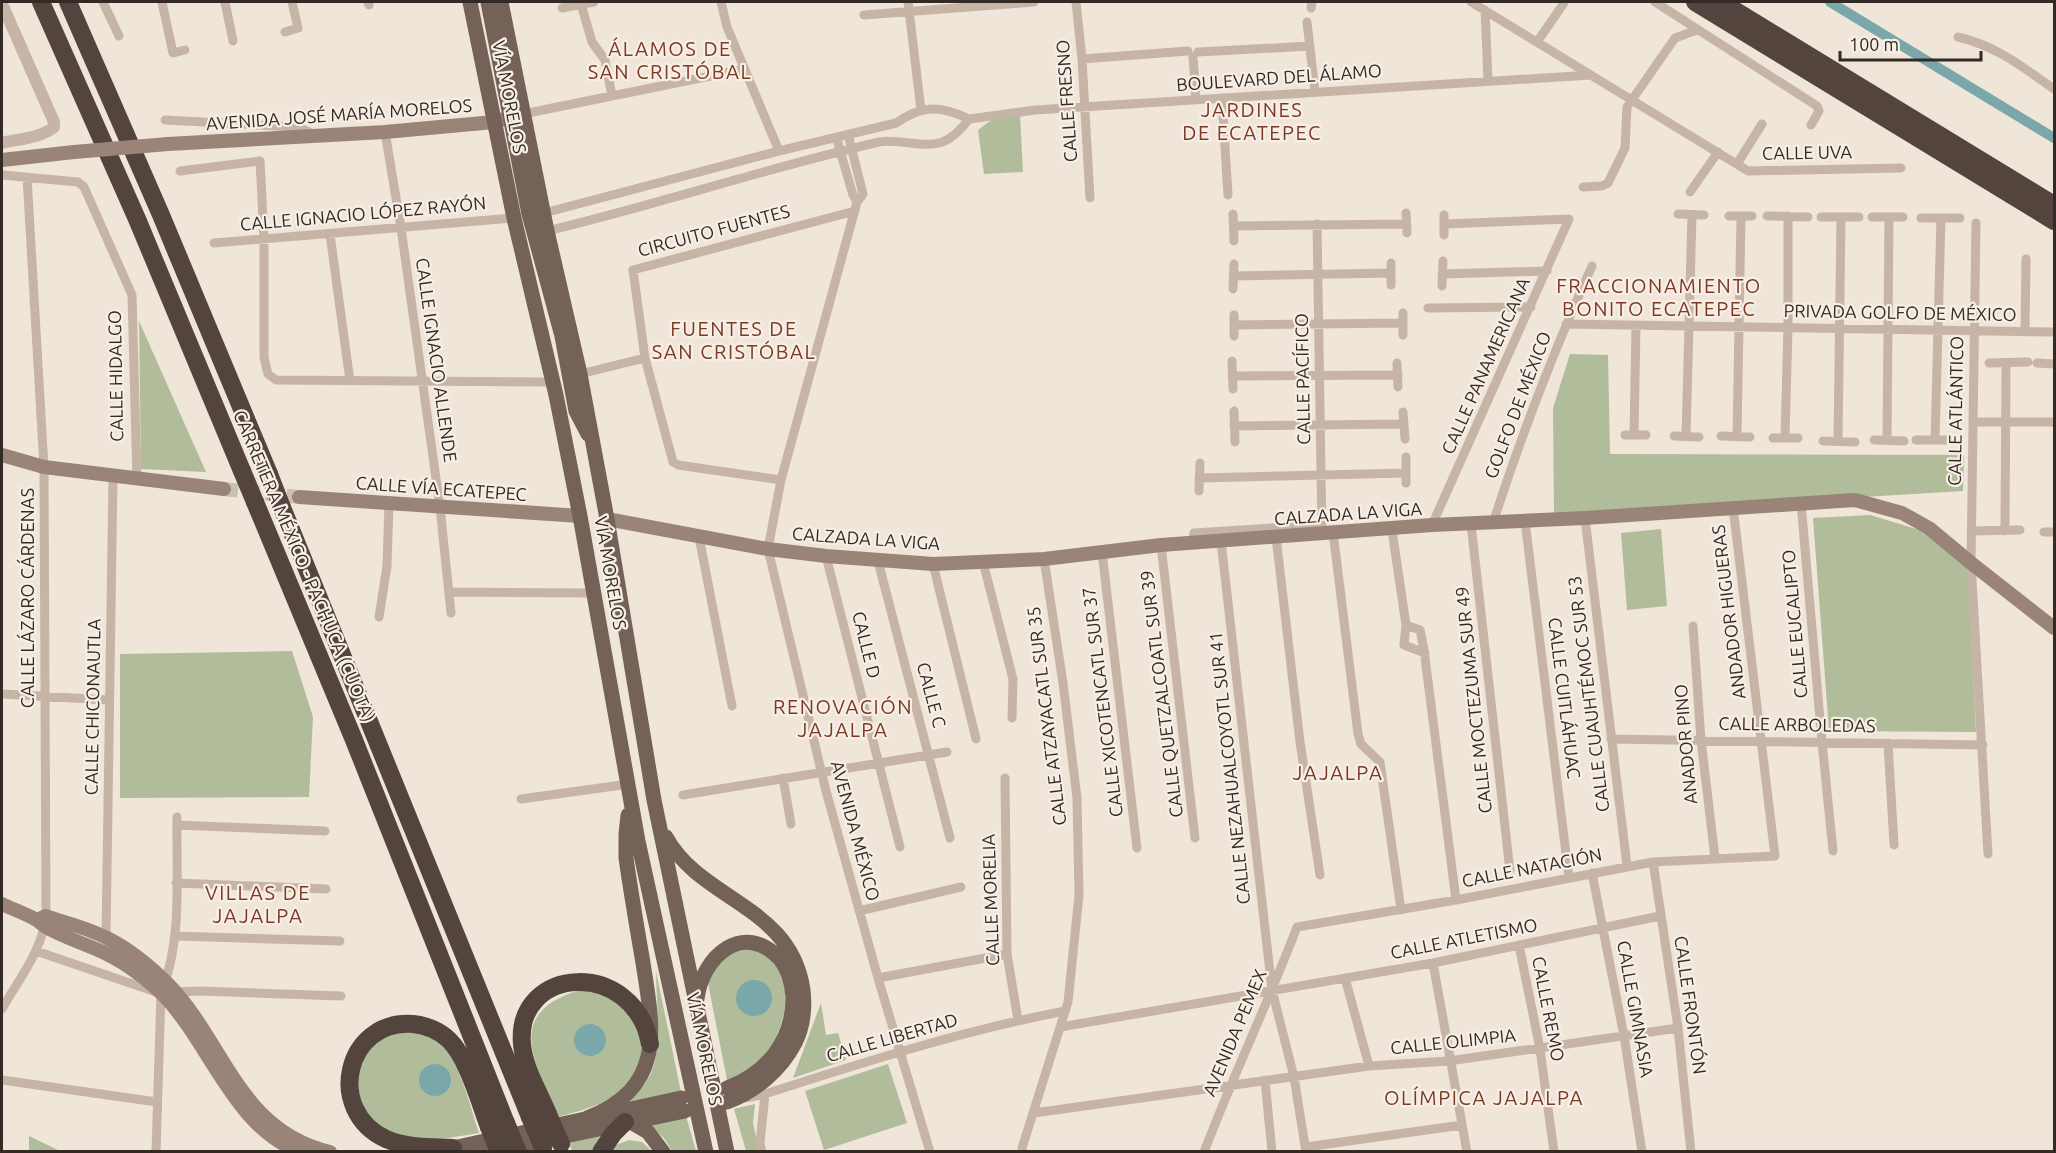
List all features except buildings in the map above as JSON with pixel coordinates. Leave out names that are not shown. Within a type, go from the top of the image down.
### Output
[{"type":"highway","name":"CARRETERA MÉXICO - PACHUCA (CUOTA)","points":[[41,2],[122,182],[354,740],[498,1125],[518,1152]]},
{"type":"highway","name":"CARRETERA MÉXICO - PACHUCA (CUOTA)","points":[[68,2],[161,215],[553,1149]]},
{"type":"highway","points":[[1695,2],[2055,222]]},
{"type":"highway","points":[[1721,2],[2055,205]]},
{"type":"highway","points":[[539,1116],[523,1054],[522,1037],[524,1022],[530,1008],[549,990],[579,981],[594,982],[611,988],[638,1012],[646,1028],[650,1044]]},
{"type":"highway","points":[[453,1148],[396,1143],[373,1131],[360,1118],[350,1092],[350,1074],[355,1056],[373,1035],[390,1027],[408,1024],[426,1026],[442,1035],[460,1055],[498,1125],[499,1152]]},
{"type":"highway","points":[[601,1152],[613,1134],[627,1121]]},
{"type":"main road","name":"VÍA MORELOS","points":[[470,2],[514,218],[553,382],[580,516],[638,841],[706,1152]]},
{"type":"main road","points":[[488,2],[529,214],[562,336],[576,411],[590,438]]},
{"type":"main road","name":"VÍA MORELOS","points":[[501,2],[547,231],[580,375],[659,824],[727,1152]]},
{"type":"main road","name":"AVENIDA JOSÉ MARÍA MORELOS","points":[[2,160],[168,144],[385,132],[494,122],[524,114]]},
{"type":"main road","points":[[2,455],[44,467],[224,489]]},
{"type":"main road","name":"CALLE VÍA ECATEPEC","points":[[298,497],[580,516]]},
{"type":"main road","name":"CALZADA LA VIGA","points":[[607,519],[768,549],[878,561],[933,564],[1044,559],[1161,545],[1276,537],[1325,530],[1392,530],[1432,525],[1585,518],[1855,500],[1902,513],[1929,528],[2055,628]]},
{"type":"main road","points":[[587,1118],[608,1109],[632,1090],[642,1074],[650,1044],[652,1020],[626,858],[627,823],[632,800]]},
{"type":"main road","points":[[659,824],[669,844],[683,861],[758,915],[769,926],[787,948],[800,977],[803,1017],[798,1038],[793,1047],[782,1064],[766,1079],[747,1092],[728,1097]]},
{"type":"main road","points":[[2,904],[43,921],[100,950],[167,989],[245,1111],[267,1133],[300,1152]]},
{"type":"main road","points":[[43,921],[106,937],[129,952],[167,989],[261,1114],[293,1138],[330,1152]]},
{"type":"main road","points":[[697,1014],[698,995],[705,971],[712,959],[726,948],[742,944],[763,947],[780,959],[788,970],[792,984],[792,1005],[783,1042],[758,1072],[728,1097]]},
{"type":"main road","points":[[432,1152],[587,1118],[683,1104],[627,1121],[488,1152]]},
{"type":"main road","points":[[627,1121],[648,1132],[663,1152]]},
{"type":"street","points":[[103,2],[119,36]]},
{"type":"street","points":[[162,2],[173,53],[185,50]]},
{"type":"street","points":[[225,2],[233,41]]},
{"type":"street","points":[[285,32],[298,28],[292,2]]},
{"type":"street","points":[[562,8],[594,2]]},
{"type":"street","points":[[721,2],[727,27],[779,151]]},
{"type":"street","points":[[864,15],[909,6],[1033,2]]},
{"type":"street","name":"CALLE FRESNO","points":[[1076,2],[1082,59],[1090,198]]},
{"type":"street","name":"CALLE UVA","points":[[1471,2],[1748,171],[1901,168]]},
{"type":"street","points":[[1655,2],[1816,106],[1819,111],[1811,124]]},
{"type":"street","points":[[1537,42],[1564,3]]},
{"type":"street","points":[[2,4],[54,126],[40,134],[2,143]]},
{"type":"street","points":[[582,4],[592,42],[605,60],[612,96]]},
{"type":"street","points":[[909,6],[921,110]]},
{"type":"street","points":[[1485,10],[1488,81]]},
{"type":"street","points":[[1675,15],[1675,38]]},
{"type":"street","points":[[1307,22],[1315,92]]},
{"type":"street","points":[[1583,187],[1602,186],[1608,183],[1625,148],[1627,106],[1675,38],[1697,30]]},
{"type":"street","points":[[1958,38],[1977,41],[2015,61],[2055,89]]},
{"type":"street","points":[[1082,59],[1310,46]]},
{"type":"street","points":[[1193,53],[1196,99]]},
{"type":"street","name":"AVENIDA JOSÉ MARÍA MORELOS","points":[[524,114],[745,69]]},
{"type":"street","name":"BOULEVARD DEL ÁLAMO","points":[[969,119],[1018,111],[1084,106],[1591,75]]},
{"type":"street","points":[[1222,98],[1228,195]]},
{"type":"street","points":[[544,213],[779,151],[896,123],[921,110],[936,108],[952,110],[969,119],[958,134],[930,145],[883,141],[713,186],[619,214],[547,231]]},
{"type":"street","points":[[165,120],[297,127],[316,135]]},
{"type":"street","points":[[896,123],[900,142]]},
{"type":"street","points":[[1737,164],[1762,124]]},
{"type":"street","name":"CALLE IGNACIO ALLENDE","points":[[385,132],[401,228],[440,507],[451,613]]},
{"type":"street","name":"AVENIDA MÉXICO","points":[[848,134],[863,194],[856,206],[781,480],[768,549],[821,772],[878,978],[930,1152]]},
{"type":"street","points":[[836,137],[856,206]]},
{"type":"street","points":[[1690,192],[1718,152]]},
{"type":"street","points":[[180,171],[260,160],[264,239],[264,357],[268,374],[276,380],[553,382]]},
{"type":"street","points":[[709,169],[713,186]]},
{"type":"street","name":"CALLE HIDALGO","points":[[2,175],[70,180],[84,187],[132,295],[137,480]]},
{"type":"street","name":"CALLE LÁZARO CÁRDENAS","points":[[2,1009],[36,951],[43,921],[44,467],[27,177]]},
{"type":"street","name":"CIRCUITO FUENTES","points":[[645,358],[633,270],[856,206]]},
{"type":"street","points":[[1233,214],[1234,241]]},
{"type":"street","points":[[1678,214],[1704,215]]},
{"type":"street","points":[[1686,436],[1692,215]]},
{"type":"street","points":[[1729,216],[1752,216]]},
{"type":"street","points":[[1737,437],[1741,216]]},
{"type":"street","points":[[1767,216],[1808,217]]},
{"type":"street","points":[[1785,438],[1788,216]]},
{"type":"street","points":[[1821,217],[1859,217]]},
{"type":"street","points":[[1838,441],[1841,217]]},
{"type":"street","points":[[1872,217],[1903,217]]},
{"type":"street","points":[[1887,440],[1889,217]]},
{"type":"street","name":"CALLE IGNACIO LÓPEZ RAYÓN","points":[[214,243],[514,218]]},
{"type":"street","points":[[1921,218],[1960,218]]},
{"type":"street","points":[[1935,440],[1941,218]]},
{"type":"street","name":"CALLE PANAMERICANA","points":[[1432,525],[1569,219],[1444,219],[1444,236]]},
{"type":"street","points":[[1234,226],[1406,223]]},
{"type":"street","name":"CALLE ATLÁNTICO","points":[[1976,223],[1971,563],[1988,854]]},
{"type":"street","name":"CALLE PACÍFICO","points":[[1317,224],[1320,475],[1325,530],[1358,734],[1362,744],[1380,762],[1401,910]]},
{"type":"street","points":[[330,234],[350,381]]},
{"type":"street","points":[[2025,332],[2026,259]]},
{"type":"street","points":[[1442,286],[1443,261]]},
{"type":"street","points":[[1391,263],[1391,285]]},
{"type":"street","points":[[1233,290],[1234,264]]},
{"type":"street","name":"GOLFO DE MÉXICO","points":[[1492,523],[1566,324],[1592,266]]},
{"type":"street","points":[[1442,274],[1547,271]]},
{"type":"street","points":[[1234,276],[1391,273]]},
{"type":"street","points":[[1428,308],[1531,307]]},
{"type":"street","points":[[1403,313],[1403,335]]},
{"type":"street","points":[[1234,336],[1234,320],[1319,325],[1403,323]]},
{"type":"street","name":"PRIVADA GOLFO DE MÉXICO","points":[[1566,324],[2055,332]]},
{"type":"street","points":[[1636,326],[1630,435],[1646,435]]},
{"type":"street","points":[[580,375],[645,358],[673,462],[678,465],[781,480]]},
{"type":"street","points":[[1232,361],[1233,389]]},
{"type":"street","points":[[1397,363],[1398,387]]},
{"type":"street","points":[[1989,363],[2055,364]]},
{"type":"street","points":[[2006,363],[2006,531]]},
{"type":"street","points":[[1232,376],[1398,375]]},
{"type":"street","points":[[1234,411],[1234,442]]},
{"type":"street","points":[[1403,412],[1405,439]]},
{"type":"street","points":[[1972,422],[2055,422]]},
{"type":"street","points":[[1234,426],[1403,423]]},
{"type":"street","points":[[1674,436],[1699,437]]},
{"type":"street","points":[[1721,436],[1750,437]]},
{"type":"street","points":[[1773,438],[1798,438]]},
{"type":"street","points":[[1874,440],[1904,441]]},
{"type":"street","points":[[1916,440],[1948,440]]},
{"type":"street","points":[[1823,441],[1855,442]]},
{"type":"street","points":[[1199,478],[1320,475],[1406,478],[1406,457]]},
{"type":"street","points":[[1199,491],[1200,464]]},
{"type":"street","name":"CALLE CHICONAUTLA","points":[[106,937],[113,477]]},
{"type":"street","name":"CALLE EUCALIPTO","points":[[1801,503],[1833,851]]},
{"type":"street","points":[[379,617],[387,566],[389,504]]},
{"type":"street","name":"ANDADOR HIGUERAS","points":[[1733,507],[1775,856]]},
{"type":"street","name":"CALLE CUAUHTÉMOC SUR 53","points":[[1585,518],[1627,866]]},
{"type":"street","name":"CALLE CUITLÁHUAC","points":[[1525,521],[1569,878]]},
{"type":"street","name":"CALLE MOCTEZUMA SUR 49","points":[[1471,524],[1510,871]]},
{"type":"street","points":[[1193,543],[1194,533],[1325,530]]},
{"type":"street","points":[[1392,530],[1406,626],[1404,645],[1425,653]]},
{"type":"street","points":[[1971,531],[2020,530]]},
{"type":"street","points":[[2044,532],[2055,532]]},
{"type":"street","points":[[699,537],[732,706]]},
{"type":"street","points":[[1276,537],[1300,742],[1320,875]]},
{"type":"street","name":"CALLE NEZAHUALCOYOTL SUR 41","points":[[1221,542],[1272,990],[1294,1077],[1306,1149]]},
{"type":"street","name":"CALLE QUETZALCOATL SUR 39","points":[[1161,545],[1196,838]]},
{"type":"street","name":"CALLE XICOTENCATL SUR 37","points":[[1102,552],[1137,848]]},
{"type":"street","name":"CALLE D","points":[[826,556],[900,847]]},
{"type":"street","name":"CALLE ATZAYACATL SUR 35","points":[[1023,1152],[1022,1148],[1068,1002],[1079,895],[1077,798],[1063,683],[1044,559]]},
{"type":"street","name":"CALLE C","points":[[878,561],[950,838]]},
{"type":"street","points":[[983,562],[1013,679],[1012,718]]},
{"type":"street","points":[[933,564],[976,739]]},
{"type":"street","points":[[449,592],[593,593]]},
{"type":"street","points":[[1406,626],[1420,630],[1425,653],[1456,900]]},
{"type":"street","name":"ANADOR PINO","points":[[1693,626],[1701,740],[1715,858]]},
{"type":"street","points":[[2,694],[109,700]]},
{"type":"street","name":"CALLE ARBOLEDAS","points":[[1611,739],[1983,745]]},
{"type":"street","points":[[1888,743],[1894,845]]},
{"type":"street","points":[[683,795],[947,752]]},
{"type":"street","points":[[783,778],[791,824]]},
{"type":"street","name":"CALLE MORELIA","points":[[1005,778],[1007,954],[1018,1020]]},
{"type":"street","points":[[521,799],[629,784]]},
{"type":"street","points":[[156,1152],[156,1102],[167,989],[175,936],[177,821],[325,831]]},
{"type":"street","name":"CALLE NATACIÓN","points":[[1297,927],[1456,900],[1653,862],[1775,856]]},
{"type":"street","name":"CALLE FRONTÓN","points":[[1653,862],[1678,1028],[1691,1152]]},
{"type":"street","name":"CALLE GIMNASIA","points":[[1592,873],[1624,1036],[1642,1152]]},
{"type":"street","points":[[176,884],[326,889]]},
{"type":"street","points":[[859,911],[961,887]]},
{"type":"street","name":"CALLE ATLETISMO","points":[[1272,990],[1433,963],[1660,916]]},
{"type":"street","name":"AVENIDA PEMEX","points":[[1204,1152],[1230,1084],[1297,927]]},
{"type":"street","points":[[175,936],[340,941]]},
{"type":"street","name":"CALLE REMO","points":[[1519,945],[1540,1049],[1554,1152]]},
{"type":"street","points":[[36,951],[167,989],[341,996]]},
{"type":"street","points":[[878,978],[1007,954]]},
{"type":"street","points":[[1433,963],[1467,1152]]},
{"type":"street","points":[[1345,978],[1369,1066]]},
{"type":"street","points":[[1060,1027],[1272,990]]},
{"type":"street","name":"CALLE LIBERTAD","points":[[728,1097],[765,1094],[899,1051],[1018,1020],[1065,1011]]},
{"type":"street","name":"CALLE OLIMPIA","points":[[1034,1113],[1230,1084],[1369,1066],[1449,1061],[1678,1028]]},
{"type":"street","points":[[2,1080],[156,1102]]},
{"type":"street","points":[[1265,1080],[1272,1152]]},
{"type":"street","points":[[762,1152],[760,1143],[765,1094]]},
{"type":"street","points":[[1306,1149],[1462,1125]]},
{"type":"green space","points":[[1020,115],[1023,172],[984,174],[978,130],[995,117]]},
{"type":"green space","points":[[139,321],[206,472],[141,469]]},
{"type":"green space","points":[[1570,354],[1608,355],[1610,454],[1964,455],[1963,491],[1554,516],[1553,408]]},
{"type":"green space","points":[[1870,515],[1923,531],[1968,569],[1976,732],[1829,731],[1813,518]]},
{"type":"green space","points":[[1661,529],[1667,606],[1627,610],[1621,533]]},
{"type":"green space","points":[[292,651],[313,717],[309,797],[120,798],[120,654]]},
{"type":"green space","points":[[750,948],[763,952],[775,961],[782,974],[785,1004],[777,1035],[763,1059],[755,1066],[727,1080],[707,978],[714,966],[724,957]]},
{"type":"green space","points":[[656,971],[681,1092],[624,1105],[646,1082],[655,1062],[658,1037]]},
{"type":"green space","points":[[580,990],[596,991],[627,1008],[645,1051],[631,1079],[612,1097],[588,1108],[558,1117],[535,1060],[532,1042],[533,1026],[541,1012],[556,1000]]},
{"type":"green space","points":[[821,1003],[826,1035],[838,1033],[846,1060],[793,1078]]},
{"type":"green space","points":[[415,1032],[434,1040],[450,1054],[479,1133],[423,1140],[401,1138],[378,1127],[368,1116],[358,1088],[363,1059],[371,1046],[383,1037]]},
{"type":"green space","points":[[888,1064],[907,1123],[824,1150],[805,1091]]},
{"type":"green space","points":[[755,1104],[753,1123],[759,1151],[746,1151],[734,1109]]},
{"type":"green space","points":[[686,1116],[696,1151],[672,1151],[664,1138],[646,1123]]},
{"type":"green space","points":[[603,1134],[591,1151],[572,1151],[569,1142]]},
{"type":"green space","points":[[29,1136],[60,1151],[29,1151]]},
{"type":"green space","points":[[629,1140],[642,1142],[653,1152],[611,1152],[616,1145]]},
{"type":"water","points":[[754,980],[766,986],[772,998],[766,1010],[754,1016],[742,1010],[736,998],[742,986]]},
{"type":"water","points":[[590,1024],[601,1029],[606,1040],[601,1051],[590,1056],[579,1051],[574,1040],[579,1029]]},
{"type":"water","points":[[435,1064],[446,1069],[451,1080],[446,1091],[435,1096],[424,1091],[419,1080],[424,1069]]},
{"type":"waterway","points":[[1830,2],[2054,138]]},
{"type":"tunnel","points":[[224,489],[299,497]]},
{"type":"district","name":"ÁLAMOS DE SAN CRISTÓBAL","points":[[670,60]]},
{"type":"district","name":"JARDINES DE ECATEPEC","points":[[1252,122]]},
{"type":"district","name":"FRACCIONAMIENTO BONITO ECATEPEC","points":[[1659,298]]},
{"type":"district","name":"FUENTES DE SAN CRISTÓBAL","points":[[734,340]]},
{"type":"district","name":"RENOVACIÓN JAJALPA","points":[[843,718]]},
{"type":"district","name":"JAJALPA","points":[[1338,773]]},
{"type":"district","name":"VILLAS DE JAJALPA","points":[[258,904]]},
{"type":"district","name":"OLÍMPICA JAJALPA","points":[[1484,1098]]}]
